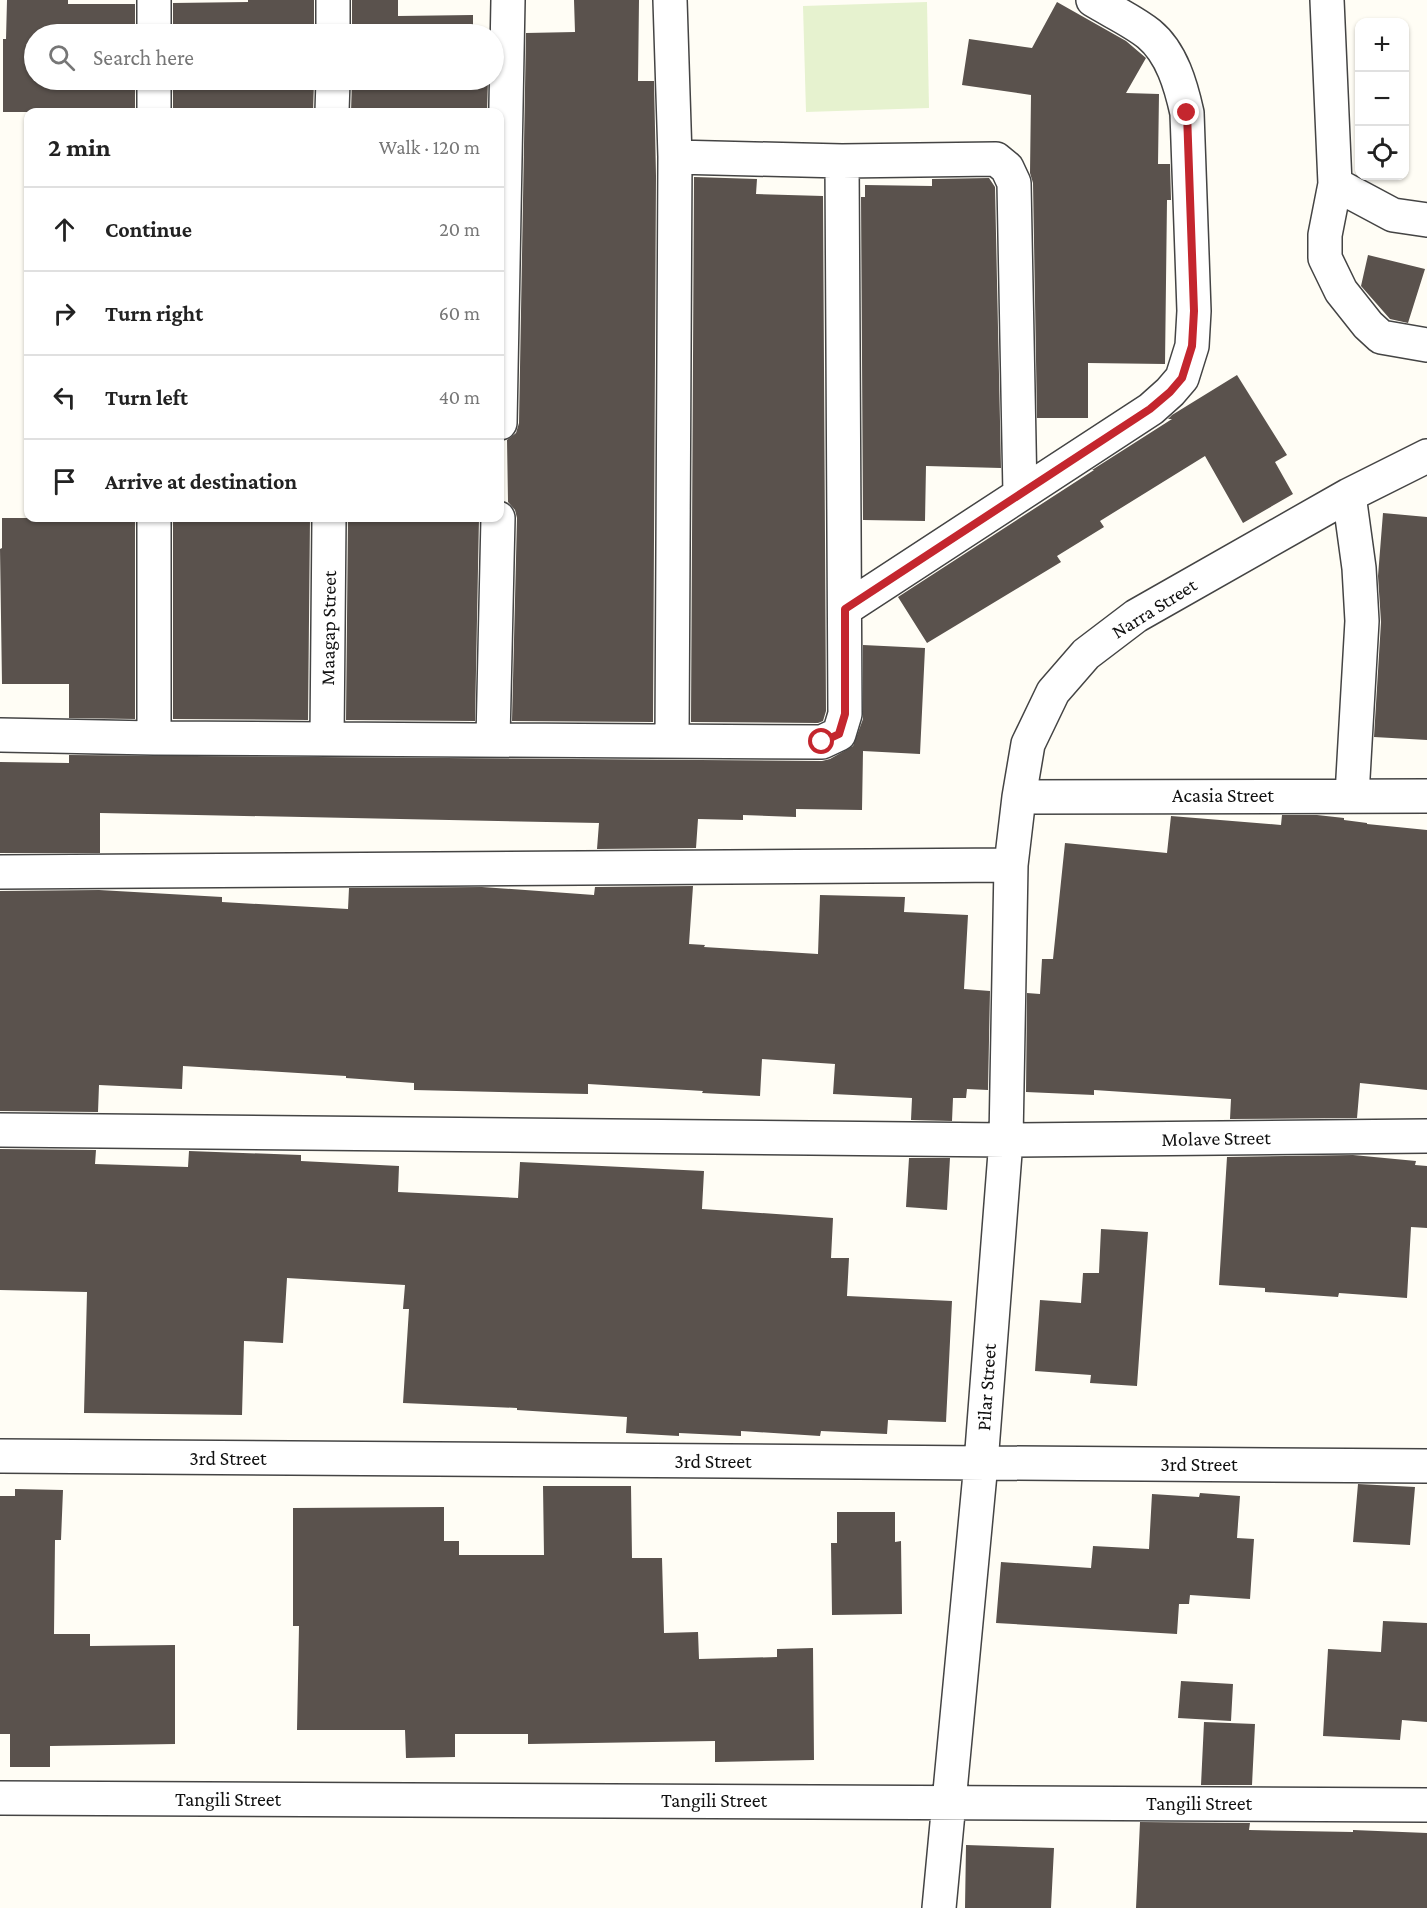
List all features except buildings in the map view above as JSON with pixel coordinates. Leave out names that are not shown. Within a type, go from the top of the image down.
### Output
[{"type":"street","points":[[154,0],[154,24]]},
{"type":"street","points":[[333,0],[333,24]]},
{"type":"street","points":[[504,212],[508,0]]},
{"type":"street","points":[[670,0],[675,158],[672,741]]},
{"type":"street","points":[[845,609],[1157,403],[1182,378],[1192,346],[1194,311],[1187,113],[1180,83],[1169,60],[1150,35],[1093,0]]},
{"type":"street","points":[[1327,0],[1335,184],[1325,235],[1325,258],[1341,291],[1368,325],[1381,337],[1427,345]]},
{"type":"street","points":[[154,90],[154,108]]},
{"type":"street","points":[[332,108],[333,90]]},
{"type":"street","points":[[675,158],[842,161],[996,159],[1007,168],[1014,183],[1020,494]]},
{"type":"street","points":[[0,735],[822,742],[839,734],[845,714],[842,161]]},
{"type":"street","points":[[1335,184],[1393,215],[1427,220]]},
{"type":"street","name":"Narra Street","points":[[1011,865],[1028,744],[1053,692],[1086,654],[1136,616],[1349,495],[1427,456]]},
{"type":"street","points":[[1349,495],[1359,568],[1362,621],[1352,795]]},
{"type":"street","points":[[154,522],[154,738]]},
{"type":"street","name":"Maagap Street","points":[[327,739],[329,522]]},
{"type":"street","points":[[493,739],[498,522]]},
{"type":"street","name":"Acasia Street","points":[[1019,796],[1427,796]]},
{"type":"street","points":[[0,872],[1011,865]]},
{"type":"street","name":"Pilar Street","points":[[939,1908],[981,1463],[1006,1140],[1011,865]]},
{"type":"street","name":"Molave Street","points":[[0,1130],[1006,1140],[1427,1136]]},
{"type":"street","name":"3rd Street","points":[[0,1456],[1427,1466]]},
{"type":"street","name":"Tangili Street","points":[[0,1798],[1427,1805]]},
{"type":"green space","points":[[927,2],[929,108],[806,112],[803,6]]},
{"type":"route","points":[[822,742],[839,734],[845,714],[845,609],[1150,409],[1182,378],[1192,346],[1194,311],[1187,113]]}]
